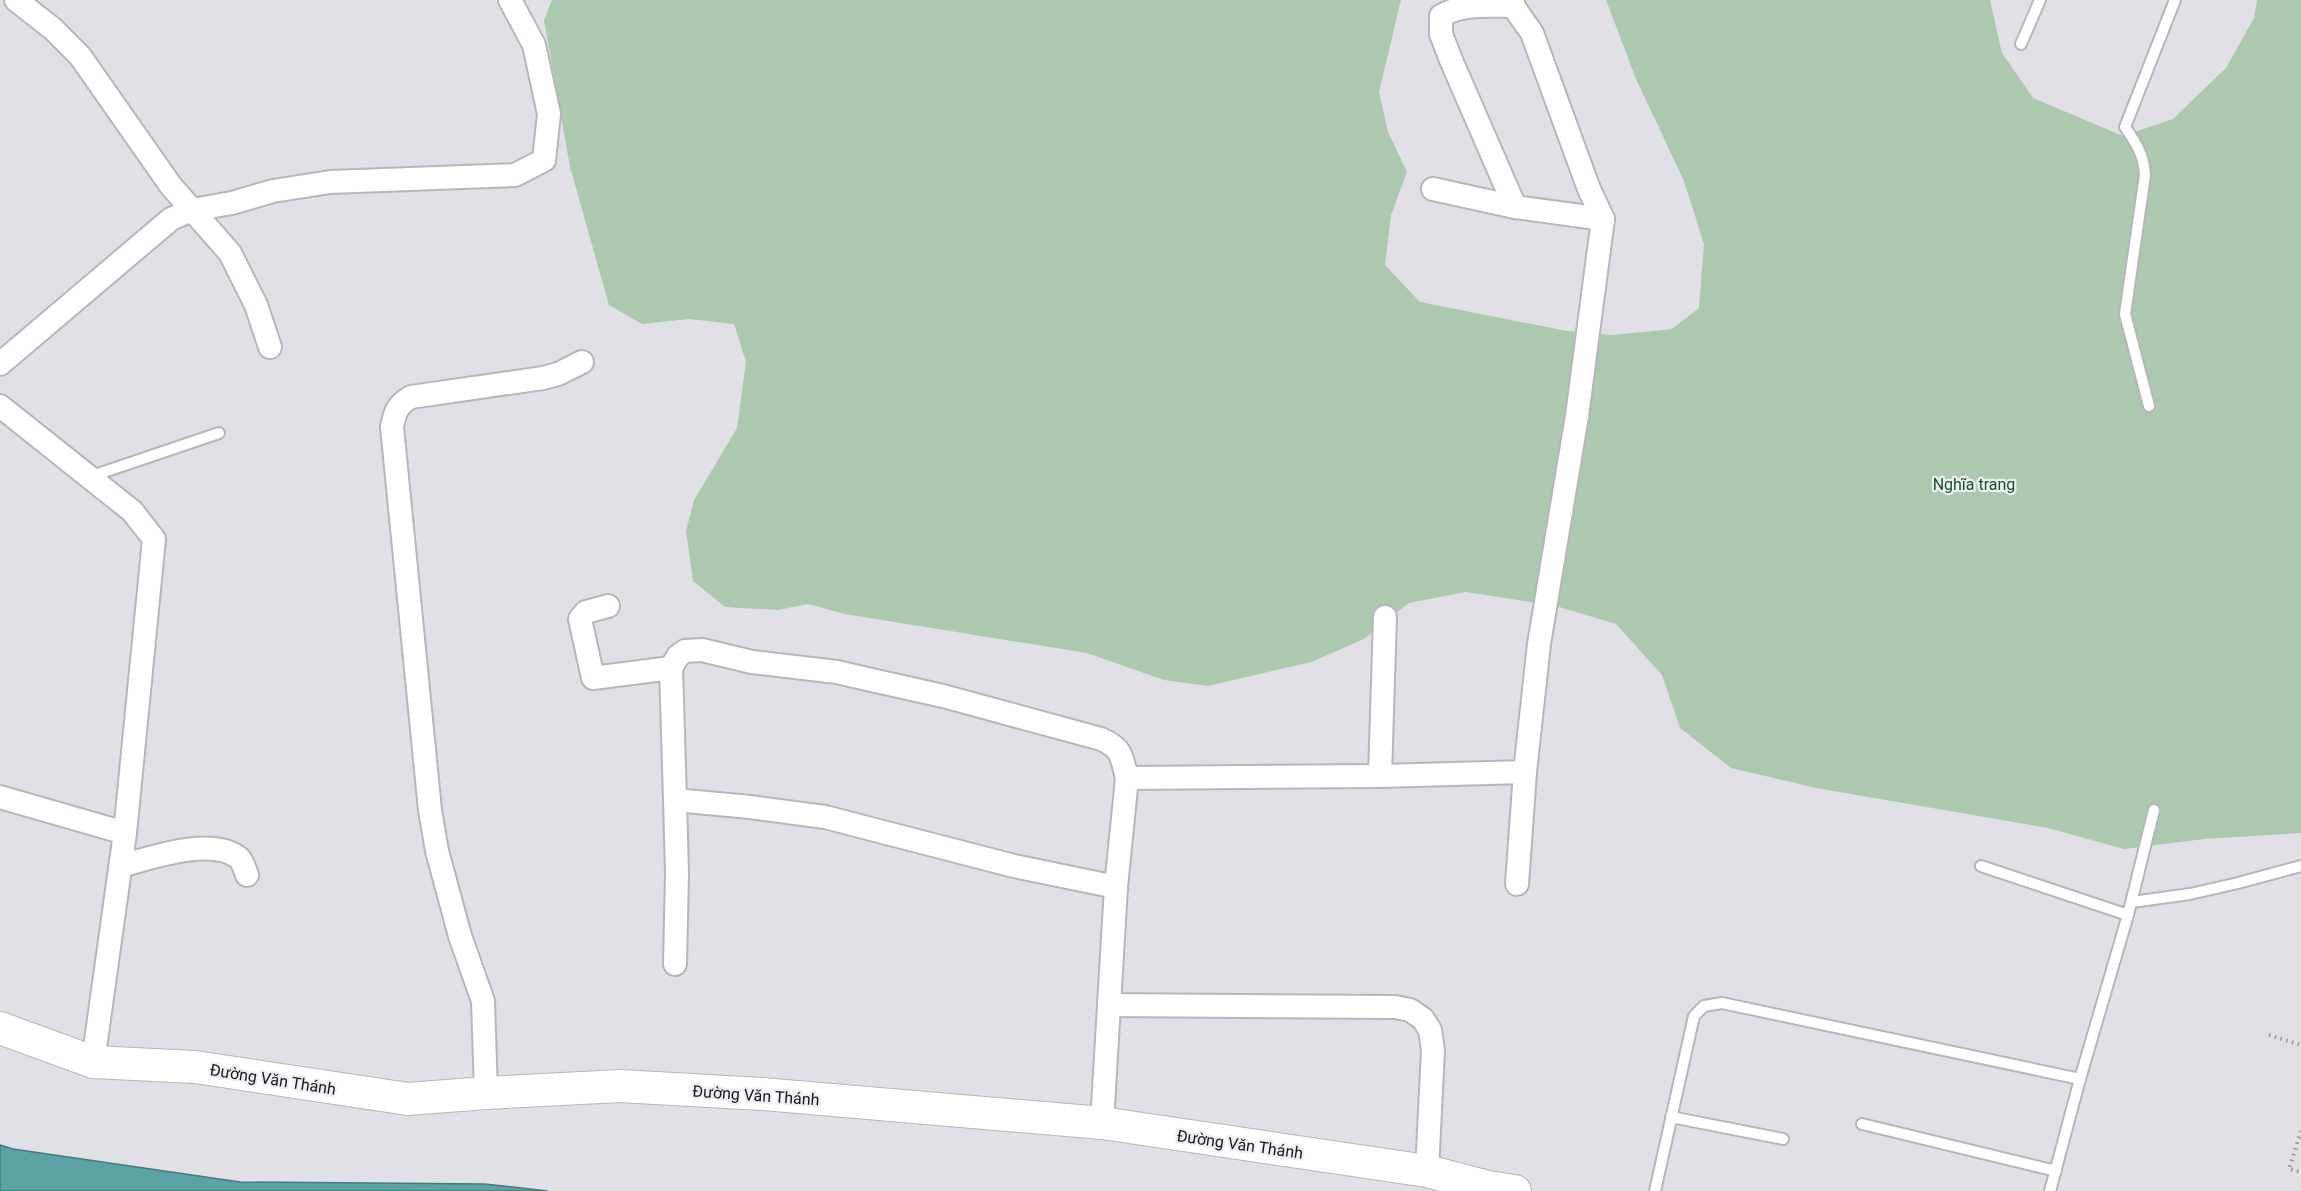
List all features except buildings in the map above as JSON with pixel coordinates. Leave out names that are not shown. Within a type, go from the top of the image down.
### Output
[{"type":"main road","name":"Đường Văn Thánh","points":[[0,1028],[93,1062],[195,1067],[408,1099],[620,1086],[762,1094],[1102,1123],[1427,1171],[1488,1187],[1515,1191]]},
{"type":"street","points":[[16,0],[53,29],[80,56],[171,186],[215,234],[235,263],[256,305],[270,347]]},
{"type":"street","points":[[0,364],[171,219],[192,210],[232,203],[273,191],[330,182],[515,175],[544,160],[549,114],[534,45],[510,0]]},
{"type":"street","points":[[1515,207],[1441,34],[1441,16],[1451,10],[1513,3],[1532,33],[1589,189],[1603,219],[1576,416],[1539,644],[1525,772],[1517,884]]},
{"type":"street","points":[[1433,189],[1515,207],[1603,219]]},
{"type":"street","points":[[486,1093],[483,1001],[460,936],[437,851],[430,810],[392,428],[394,412],[400,403],[411,397],[543,378],[558,374],[582,362]]},
{"type":"street","points":[[0,406],[132,511],[154,539],[125,833],[93,1062]]},
{"type":"street","points":[[608,606],[586,612],[580,620],[593,678],[671,669]]},
{"type":"street","points":[[1380,776],[1385,617]]},
{"type":"street","points":[[675,964],[677,874],[671,669],[678,656],[685,651],[702,650],[752,662],[837,672],[943,696],[1101,739],[1115,745],[1127,778],[1116,887],[1102,1123]]},
{"type":"street","points":[[1127,778],[1380,776],[1525,772]]},
{"type":"street","points":[[0,796],[125,833]]},
{"type":"street","points":[[675,800],[825,817],[1014,866],[1116,887]]},
{"type":"street","points":[[120,866],[174,852],[202,849],[222,850],[240,859],[247,875]]},
{"type":"street","points":[[1109,1005],[1347,1006],[1395,1007],[1410,1010],[1423,1018],[1430,1030],[1432,1050],[1427,1171]]},
{"type":"lane","points":[[2020,44],[2040,0]]},
{"type":"lane","points":[[2149,406],[2125,314],[2145,167],[2137,144],[2125,128],[2175,0]]},
{"type":"lane","points":[[89,477],[219,433]]},
{"type":"lane","points":[[2050,1191],[2132,902],[2154,810]]},
{"type":"lane","points":[[1982,866],[2128,915]]},
{"type":"lane","points":[[2132,902],[2190,894],[2238,884],[2301,866]]},
{"type":"lane","points":[[1655,1191],[1694,1016],[1704,1006],[1722,1003],[2080,1079]]},
{"type":"lane","points":[[1671,1117],[1783,1139]]},
{"type":"lane","points":[[1863,1124],[2056,1171]]},
{"type":"path","points":[[2269,1035],[2301,1045]]},
{"type":"path","points":[[2301,1131],[2289,1169],[2301,1173]]},
{"type":"green space","name":"Nghĩa trang","points":[[552,0],[1401,0],[1379,92],[1388,132],[1407,172],[1391,215],[1385,265],[1420,302],[1567,331],[1613,335],[1672,329],[1699,308],[1704,244],[1684,181],[1636,79],[1606,0],[1990,0],[2002,53],[2033,98],[2123,136],[2173,119],[2226,68],[2254,18],[2257,0],[2301,0],[2301,833],[2204,839],[2124,849],[2048,828],[1816,788],[1731,768],[1680,728],[1662,675],[1616,624],[1556,606],[1466,592],[1409,603],[1364,639],[1311,662],[1208,686],[1164,680],[1087,653],[845,614],[808,604],[778,610],[725,607],[693,581],[686,531],[694,500],[737,428],[746,362],[734,324],[689,319],[642,324],[609,305],[570,167],[544,20]]},
{"type":"water","points":[[0,1145],[13,1149],[240,1182],[485,1184],[548,1191],[0,1191]]}]
